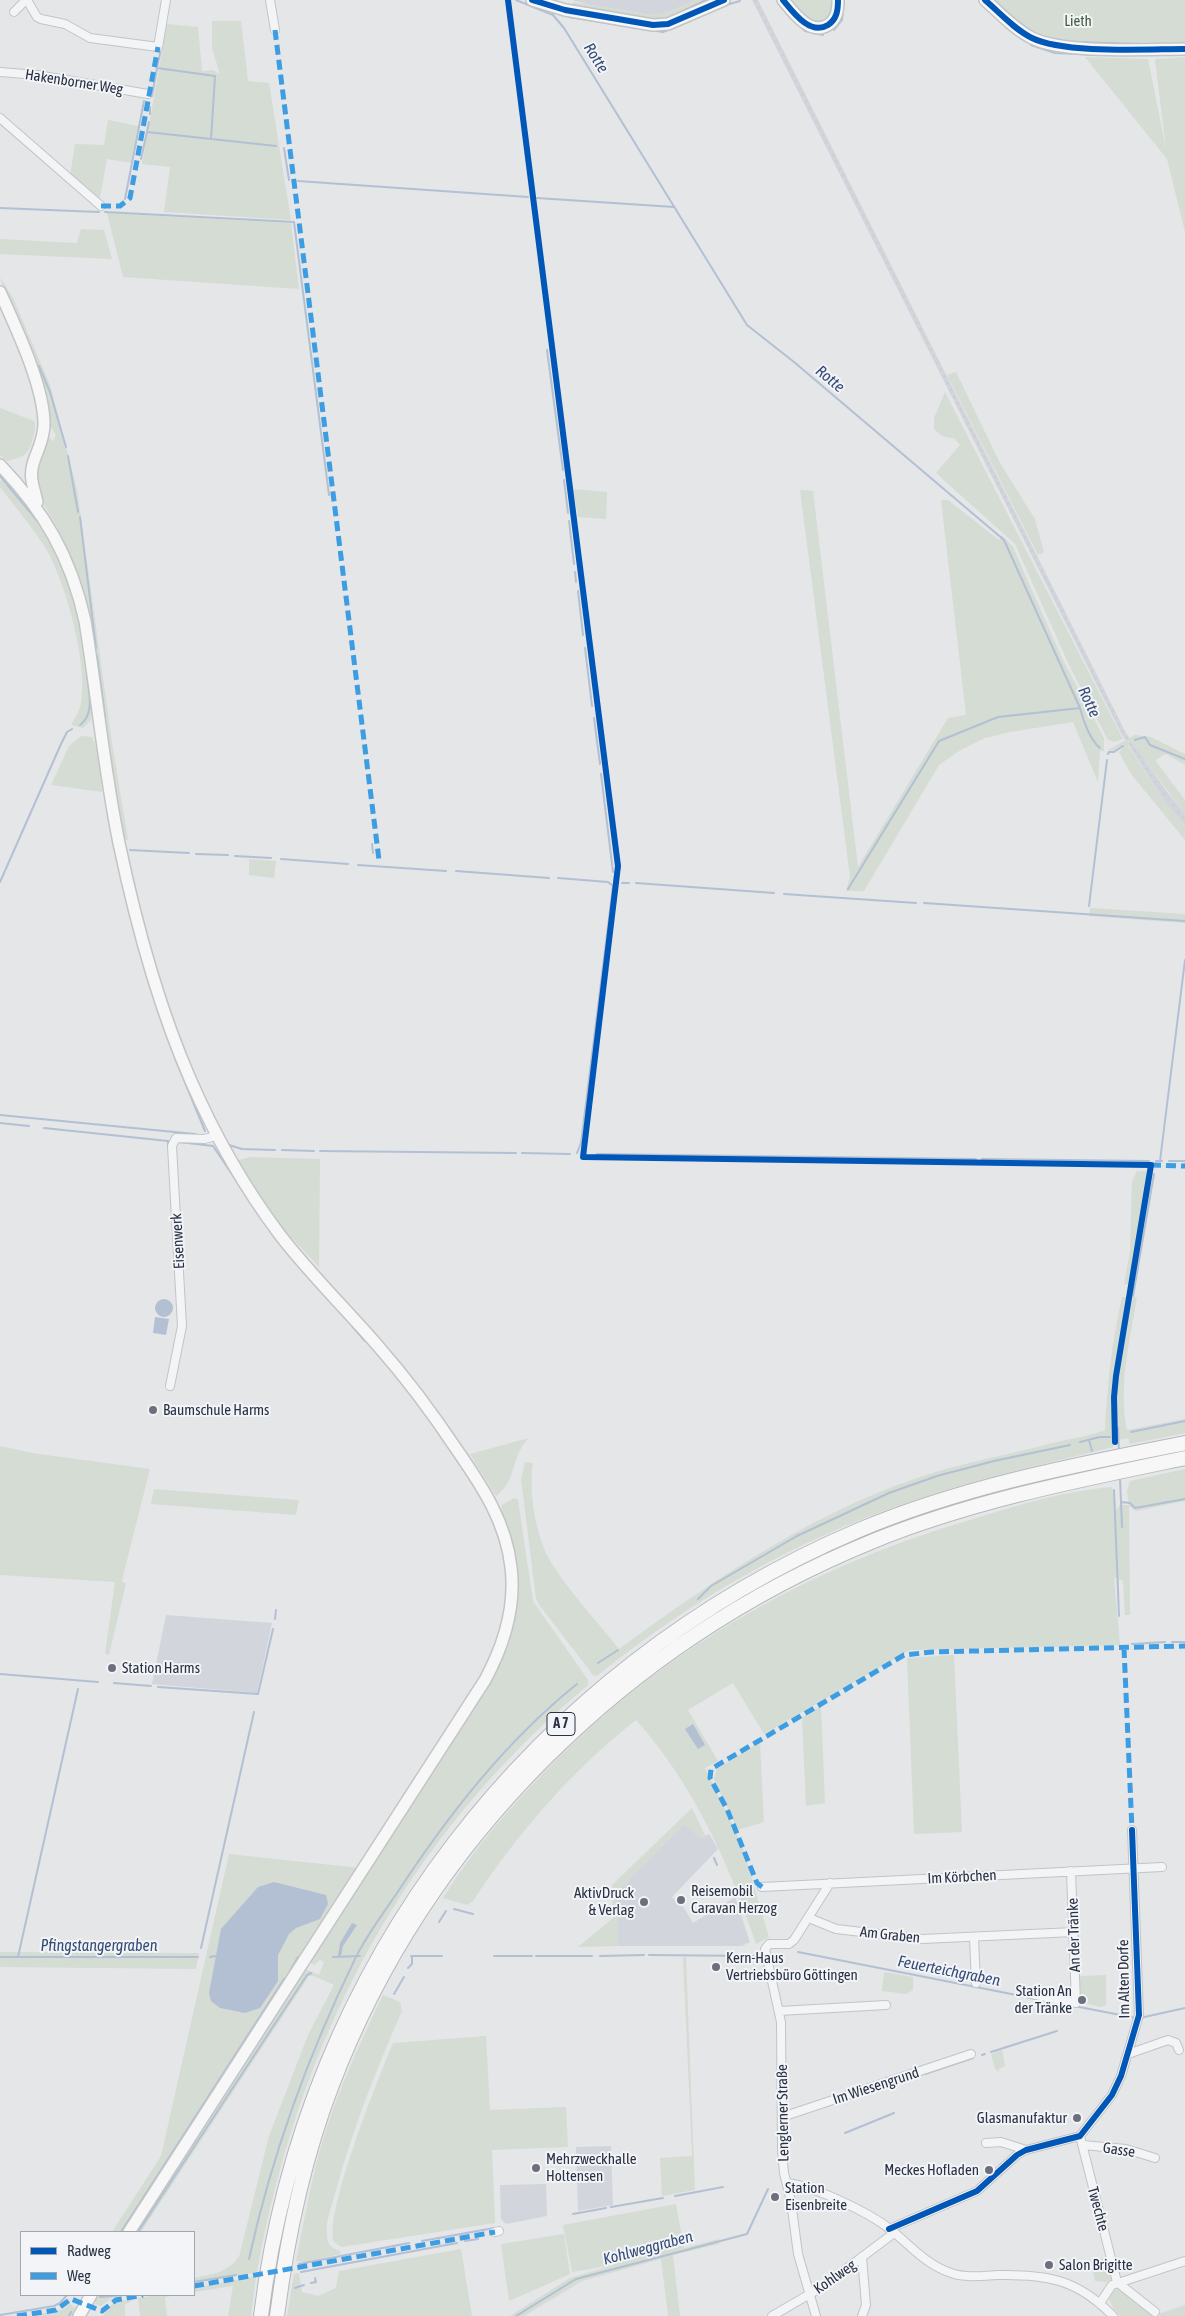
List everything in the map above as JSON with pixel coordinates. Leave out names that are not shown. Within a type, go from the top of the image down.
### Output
[{"type":"highway","name":"A 7","points":[[261,2316],[269,2257],[283,2193],[309,2108],[332,2048],[368,1976],[409,1906],[445,1854],[501,1785],[551,1733],[605,1685],[672,1633],[730,1596],[804,1555],[862,1529],[922,1506],[998,1484],[1185,1443]]},
{"type":"highway","name":"A 7","points":[[277,2316],[286,2254],[303,2177],[321,2115],[352,2036],[377,1985],[410,1928],[458,1858],[502,1803],[553,1750],[605,1702],[661,1658],[713,1623],[794,1577],[873,1541],[928,1521],[993,1502],[1086,1479],[1185,1458]]},
{"type":"main road","points":[[532,0],[562,10],[653,25],[668,24],[724,0]]},
{"type":"main road","points":[[783,0],[800,19],[817,28],[824,27],[833,20],[838,12],[838,0]]},
{"type":"main road","points":[[985,0],[1025,34],[1050,45],[1185,49]]},
{"type":"main road","points":[[0,292],[21,340],[42,408],[44,421],[43,441],[32,467],[24,478],[13,478]]},
{"type":"main road","points":[[0,465],[13,478],[39,511],[57,540],[82,603],[119,843],[149,967],[190,1078],[216,1136],[252,1196],[282,1237],[405,1378],[480,1483],[494,1508],[505,1537],[511,1566],[511,1602],[503,1642],[485,1680],[130,2231]]},
{"type":"main road","points":[[32,467],[32,488],[39,511]]},
{"type":"main road","points":[[79,2316],[89,2296]]},
{"type":"street","points":[[14,12],[26,0],[37,17],[65,24],[90,38],[158,47],[166,0]]},
{"type":"street","points":[[270,0],[275,30]]},
{"type":"street","name":"Hakenborner Weg","points":[[0,72],[38,76],[148,94]]},
{"type":"street","points":[[0,118],[101,206]]},
{"type":"street","name":"Eisenwerk","points":[[170,1386],[182,1326],[172,1146],[176,1138],[204,1139],[216,1136]]},
{"type":"street","name":"Im Alten Dorfe","points":[[1080,2136],[1112,2095],[1128,2054],[1138,2019],[1132,1830]]},
{"type":"street","name":"Im Körbchen","points":[[762,1887],[1162,1867]]},
{"type":"street","name":"An der Tränke","points":[[1021,1992],[1076,2003],[1071,1871]]},
{"type":"street","points":[[809,1918],[830,1883]]},
{"type":"street","name":"Am Graben","points":[[809,1918],[836,1929],[906,1938],[974,1938],[1074,1932]]},
{"type":"street","name":"Lenglerner Straße","points":[[809,1918],[792,1942],[769,1944],[764,1949],[782,2030],[782,2150],[787,2184],[801,2185],[827,2196],[892,2231],[930,2263],[952,2273],[969,2276],[1027,2274],[1047,2277],[1073,2285],[1100,2302],[1114,2316]]},
{"type":"street","points":[[974,1938],[976,1983]]},
{"type":"street","points":[[779,2011],[886,2005]]},
{"type":"street","points":[[1128,2054],[1168,2040],[1176,2043],[1179,2050]]},
{"type":"street","name":"Im Wiesengrund","points":[[782,2117],[971,2054]]},
{"type":"street","points":[[892,2231],[977,2191],[1026,2150],[1080,2136]]},
{"type":"street","name":"Twechte","points":[[1080,2136],[1117,2282]]},
{"type":"street","points":[[986,2143],[1001,2142],[1026,2150]]},
{"type":"street","name":"Gasse","points":[[1083,2145],[1126,2149],[1155,2158]]},
{"type":"street","points":[[787,2184],[798,2254],[816,2316]]},
{"type":"street","name":"Kohlweg","points":[[772,2316],[810,2295],[862,2257],[892,2231]]},
{"type":"street","points":[[862,2257],[866,2305],[862,2316]]},
{"type":"street","points":[[1100,2302],[1112,2284],[1185,2261]]},
{"type":"street","points":[[1117,2282],[1155,2312]]},
{"type":"shaded area","points":[[572,0],[696,0],[665,13],[652,15]]},
{"type":"shaded area","points":[[752,0],[758,0],[1126,733],[1185,814],[1185,825],[1166,804],[1122,735]]},
{"type":"shaded area","points":[[166,1615],[272,1623],[257,1693],[152,1684]]},
{"type":"shaded area","points":[[684,1824],[701,1838],[709,1834],[718,1849],[672,1897],[684,1908],[693,1923],[735,1897],[750,1942],[742,1946],[618,1946],[618,1891]]},
{"type":"shaded area","points":[[611,2146],[613,2205],[578,2211],[576,2147]]},
{"type":"shaded area","points":[[546,2184],[547,2216],[506,2224],[501,2219],[500,2185]]},
{"type":"green space","points":[[696,0],[716,0],[661,21],[572,10],[573,2],[652,15],[665,13]]},
{"type":"green space","points":[[792,0],[831,0],[832,10],[825,20],[815,21],[806,16]]},
{"type":"green space","name":"Lieth","points":[[994,0],[1185,0],[1185,43],[1056,41],[1027,28]]},
{"type":"green space","points":[[212,21],[241,21],[248,81],[269,83],[291,220],[164,212],[170,167],[142,164],[167,24],[198,27],[202,71],[213,70],[220,74],[212,48]]},
{"type":"green space","points":[[1085,57],[1148,59],[1166,149],[1155,59],[1185,57],[1185,232],[1167,159]]},
{"type":"green space","points":[[108,120],[138,126],[131,163],[107,159],[100,198],[70,177],[75,144],[104,145]]},
{"type":"green space","points":[[107,213],[291,223],[299,289],[123,277]]},
{"type":"green space","points":[[81,229],[104,230],[112,259],[0,254],[0,239],[77,243]]},
{"type":"green space","points":[[0,277],[13,298],[50,385],[77,489],[112,743],[128,840],[124,839],[63,538],[39,496],[35,474],[48,437],[53,441],[56,435],[49,424]]},
{"type":"green space","points":[[956,372],[1000,463],[1035,519],[1044,552],[1038,555],[947,375]]},
{"type":"green space","points":[[945,392],[1123,739],[1114,742],[1108,740],[1069,665],[1015,544],[936,473],[960,445],[955,439],[942,436],[934,429],[934,418]]},
{"type":"green space","points":[[0,408],[34,421],[35,425],[30,448],[27,452],[18,458],[7,461],[0,455]]},
{"type":"green space","points":[[3,478],[46,529],[78,604],[93,707],[91,720],[83,728],[71,725],[81,704],[82,687],[79,648],[69,605],[48,552],[0,487],[0,481]]},
{"type":"green space","points":[[573,489],[607,492],[606,519],[578,517]]},
{"type":"green space","points":[[800,490],[813,491],[858,867],[948,718],[966,715],[941,500],[948,500],[999,540],[1002,535],[1013,547],[1062,658],[1104,738],[1104,751],[1100,751],[1098,782],[1073,722],[985,738],[959,751],[939,765],[864,891],[846,891],[850,877]]},
{"type":"green space","points":[[1135,735],[1151,737],[1185,754],[1185,765],[1166,754],[1155,760],[1185,800],[1185,814],[1132,743],[1128,746],[1166,804],[1185,825],[1185,840],[1131,774],[1119,752],[1124,746],[1114,751],[1108,750]]},
{"type":"green space","points":[[81,736],[92,737],[98,750],[102,792],[51,785],[69,746]]},
{"type":"green space","points":[[249,859],[276,861],[274,878],[249,875]]},
{"type":"green space","points":[[1090,908],[1185,914],[1185,923],[1089,916]]},
{"type":"green space","points":[[250,1157],[320,1159],[319,1267],[273,1218],[237,1165],[239,1160]]},
{"type":"green space","points":[[1137,1171],[1146,1171],[1147,1184],[1130,1279],[1128,1284],[1124,1285],[1130,1251],[1132,1181]]},
{"type":"green space","points":[[1122,1297],[1137,1297],[1124,1380],[1127,1430],[1185,1419],[1185,1433],[1130,1444],[1128,1438],[1113,1441],[1113,1447],[959,1486],[867,1517],[785,1554],[745,1575],[669,1623],[597,1676],[593,1675],[536,1599],[521,1479],[525,1462],[533,1463],[532,1488],[535,1515],[546,1554],[567,1586],[619,1649],[733,1570],[772,1546],[853,1503],[939,1471],[1105,1430],[1110,1364]]},
{"type":"green space","points":[[529,1438],[519,1452],[508,1483],[496,1496],[470,1454]]},
{"type":"green space","points":[[0,1446],[32,1453],[150,1469],[123,1576],[122,1582],[126,1583],[109,1655],[105,1654],[115,1582],[0,1575]]},
{"type":"green space","points":[[1185,1469],[1185,1501],[1136,1511],[1129,1506],[1130,1615],[1125,1615],[1123,1581],[1114,1577],[1120,1645],[910,1650],[764,1734],[733,1683],[688,1710],[718,1761],[705,1768],[742,1845],[769,1937],[756,1944],[734,1884],[692,1797],[675,1770],[636,1720],[612,1739],[547,1804],[508,1851],[473,1901],[467,1905],[443,1898],[463,1867],[497,1824],[534,1783],[581,1736],[630,1694],[681,1656],[735,1621],[791,1590],[850,1563],[910,1539],[1024,1504],[1093,1489],[1111,1487],[1114,1491],[1116,1510],[1120,1505],[1129,1505],[1127,1491],[1130,1481]]},
{"type":"green space","points":[[154,1489],[299,1500],[296,1515],[151,1504]]},
{"type":"green space","points":[[514,1498],[518,1500],[533,1601],[588,1680],[588,1685],[523,1745],[465,1809],[413,1877],[369,1949],[332,2024],[301,2104],[276,2186],[257,2272],[195,2283],[195,2278],[224,2270],[239,2257],[269,2136],[308,2035],[334,1985],[314,1976],[309,1976],[142,2231],[135,2231],[305,1969],[319,1975],[324,1962],[320,1960],[314,1965],[311,1963],[312,1959],[487,1686],[507,1642],[516,1600],[515,1559],[501,1512],[502,1505]]},
{"type":"green space","points":[[954,1655],[962,1832],[914,1834],[907,1658]]},
{"type":"green space","points":[[821,1706],[825,1803],[806,1806],[802,1717]]},
{"type":"green space","points":[[760,1742],[764,1822],[738,1830],[714,1779],[717,1769]]},
{"type":"green space","points":[[692,1808],[706,1837],[701,1838],[684,1824],[618,1891],[618,1946],[578,1947],[613,1918],[612,1885]]},
{"type":"green space","points":[[229,1854],[360,1868],[126,2231],[113,2231],[161,2156]]},
{"type":"green space","points":[[0,1952],[199,1953],[196,1969],[0,1967]]},
{"type":"green space","points":[[683,1957],[686,1957],[695,2190],[662,2196],[660,2158],[692,2156]]},
{"type":"green space","points":[[884,1972],[913,1977],[913,1990],[906,1994],[882,1991]]},
{"type":"green space","points":[[1106,1975],[1106,2005],[1101,2007],[1083,2003],[1083,1998],[1080,1997],[1079,1979],[1081,1976]]},
{"type":"green space","points":[[383,1995],[400,2002],[402,2011],[357,2122],[328,2218],[328,2241],[341,2254],[305,2262],[296,2261],[324,2136],[347,2074]]},
{"type":"green space","points":[[486,2036],[490,2110],[566,2107],[568,2147],[492,2150],[495,2223],[341,2247],[334,2242],[333,2227],[344,2175],[393,2043]]},
{"type":"green space","points":[[1002,2050],[1005,2066],[999,2069],[999,2072],[995,2069],[991,2054]]},
{"type":"green space","points":[[676,2204],[684,2248],[719,2239],[719,2244],[673,2255],[680,2316],[668,2316],[661,2259],[582,2281],[524,2316],[510,2316],[570,2278],[614,2265],[572,2272],[563,2225]]},
{"type":"green space","points":[[564,2234],[570,2274],[509,2301],[501,2244]]},
{"type":"green space","points":[[461,2249],[472,2316],[287,2316],[294,2274],[299,2273],[302,2292],[318,2296],[336,2288],[339,2271]]},
{"type":"green space","points":[[1108,2257],[1111,2279],[1106,2282],[1095,2281],[1091,2261]]},
{"type":"green space","points":[[256,2276],[251,2316],[228,2316],[233,2286],[195,2292],[195,2288]]},
{"type":"green space","points":[[1120,2287],[1155,2316],[1120,2316],[1113,2308],[1109,2299],[1114,2291]]},
{"type":"green space","points":[[96,2296],[125,2296],[110,2299],[101,2306],[95,2304]]},
{"type":"green space","points":[[172,2296],[165,2297],[167,2316],[140,2316],[138,2298]]},
{"type":"green space","points":[[130,2299],[131,2302],[125,2304],[125,2316],[103,2316],[113,2303]]},
{"type":"green space","points":[[70,2304],[75,2308],[72,2316],[29,2316],[62,2310]]},
{"type":"green space","points":[[1185,2305],[1185,2316],[1160,2316],[1159,2314]]},
{"type":"water","points":[[164,1299],[170,1302],[173,1308],[170,1314],[164,1317],[158,1314],[155,1308],[158,1302]]},
{"type":"water","points":[[155,1317],[169,1319],[166,1335],[153,1333]]},
{"type":"water","points":[[693,1724],[705,1745],[698,1749],[685,1729]]},
{"type":"water","points":[[274,1882],[326,1895],[328,1904],[320,1919],[296,1928],[289,1934],[278,1955],[278,1981],[260,2008],[245,2013],[220,2008],[211,2001],[209,1993],[221,1929],[258,1887]]},
{"type":"water","points":[[352,1923],[357,1925],[343,1946],[341,1956],[338,1956],[340,1943]]},
{"type":"waterway","points":[[516,0],[553,15]]},
{"type":"waterway","points":[[681,12],[706,0]]},
{"type":"waterway","points":[[834,30],[842,20],[844,0]]},
{"type":"waterway","points":[[726,5],[740,1]]},
{"type":"waterway","points":[[782,7],[805,31],[823,35]]},
{"type":"waterway","name":"Rotte","points":[[554,12],[553,15],[564,28],[747,325],[794,362],[1004,540],[1080,708],[1087,730],[1100,748]]},
{"type":"waterway","points":[[569,17],[663,32],[690,21]]},
{"type":"waterway","points":[[1079,42],[1144,44]]},
{"type":"waterway","points":[[1031,45],[1055,53],[1100,55]]},
{"type":"waterway","points":[[161,49],[157,68],[215,76],[211,139]]},
{"type":"waterway","points":[[1144,55],[1185,55]]},
{"type":"waterway","points":[[152,96],[157,68]]},
{"type":"waterway","points":[[125,199],[144,101]]},
{"type":"waterway","points":[[150,107],[150,114]]},
{"type":"waterway","points":[[149,122],[147,132],[276,146]]},
{"type":"waterway","points":[[141,159],[147,132]]},
{"type":"waterway","points":[[284,148],[289,180]]},
{"type":"waterway","points":[[298,181],[528,197]]},
{"type":"waterway","points":[[537,198],[674,207]]},
{"type":"waterway","points":[[0,208],[99,212]]},
{"type":"waterway","points":[[105,212],[294,222],[329,495]]},
{"type":"waterway","points":[[547,350],[563,470]]},
{"type":"waterway","points":[[39,366],[50,392],[66,447]]},
{"type":"waterway","points":[[68,456],[78,512]]},
{"type":"waterway","points":[[0,476],[40,524]]},
{"type":"waterway","points":[[564,480],[568,513]]},
{"type":"waterway","points":[[80,517],[96,648]]},
{"type":"waterway","points":[[569,521],[574,564]]},
{"type":"waterway","points":[[575,572],[576,582]]},
{"type":"waterway","points":[[578,591],[583,635]]},
{"type":"waterway","points":[[585,648],[592,706]]},
{"type":"waterway","points":[[97,656],[105,717]]},
{"type":"waterway","points":[[80,725],[85,720],[90,707],[87,673]]},
{"type":"waterway","points":[[848,889],[939,741],[998,717],[1080,708]]},
{"type":"waterway","points":[[594,718],[600,764]]},
{"type":"waterway","points":[[0,882],[61,744],[67,732],[72,729]]},
{"type":"waterway","name":"Rotte","points":[[1135,740],[1145,737],[1150,745],[1185,759]]},
{"type":"waterway","name":"Rotte","points":[[1108,754],[1123,746]]},
{"type":"waterway","points":[[1089,906],[1107,760]]},
{"type":"waterway","points":[[601,774],[613,872]]},
{"type":"waterway","points":[[372,844],[373,853]]},
{"type":"waterway","points":[[130,850],[189,853]]},
{"type":"waterway","points":[[196,854],[228,855]]},
{"type":"waterway","points":[[235,856],[271,858]]},
{"type":"waterway","points":[[281,859],[348,864]]},
{"type":"waterway","points":[[358,865],[446,871]]},
{"type":"waterway","points":[[456,871],[549,878]]},
{"type":"waterway","points":[[558,878],[608,882],[613,886],[581,1143],[577,1153]]},
{"type":"waterway","points":[[622,883],[629,883]]},
{"type":"waterway","points":[[636,883],[774,893]]},
{"type":"waterway","points":[[784,894],[916,903]]},
{"type":"waterway","points":[[924,903],[1185,921]]},
{"type":"waterway","points":[[1160,1161],[1185,960]]},
{"type":"waterway","points":[[175,1058],[205,1131]]},
{"type":"waterway","points":[[0,1115],[195,1134]]},
{"type":"waterway","points":[[0,1123],[29,1126]]},
{"type":"waterway","points":[[44,1128],[168,1141]]},
{"type":"waterway","points":[[168,1141],[168,1148]]},
{"type":"waterway","points":[[179,1142],[213,1146],[262,1219]]},
{"type":"waterway","points":[[229,1145],[242,1149],[275,1150]]},
{"type":"waterway","points":[[282,1150],[314,1151]]},
{"type":"waterway","points":[[320,1151],[516,1153]]},
{"type":"waterway","points":[[522,1153],[570,1154]]},
{"type":"waterway","points":[[597,1154],[976,1159]]},
{"type":"waterway","points":[[982,1159],[1149,1161]]},
{"type":"waterway","points":[[1156,1161],[1162,1161]]},
{"type":"waterway","points":[[1169,1161],[1185,1161]]},
{"type":"waterway","points":[[1133,1296],[1154,1174]]},
{"type":"waterway","points":[[352,1326],[365,1341]]},
{"type":"waterway","points":[[1131,1432],[1185,1421]]},
{"type":"waterway","points":[[1118,1428],[1119,1451]]},
{"type":"waterway","points":[[1080,1442],[1100,1437],[1110,1437]]},
{"type":"waterway","points":[[1089,1440],[1092,1451]]},
{"type":"waterway","points":[[698,1599],[711,1586],[797,1536],[889,1493],[937,1476],[994,1461],[1070,1445]]},
{"type":"waterway","points":[[1120,1478],[1121,1502],[1130,1503],[1135,1508],[1185,1499]]},
{"type":"waterway","points":[[1114,1490],[1119,1616]]},
{"type":"waterway","points":[[1121,1502],[1122,1527]]},
{"type":"waterway","points":[[275,1619],[276,1610]]},
{"type":"waterway","points":[[158,1687],[258,1694],[273,1629]]},
{"type":"waterway","points":[[1132,1644],[1165,1642]]},
{"type":"waterway","points":[[1172,1642],[1185,1642]]},
{"type":"waterway","points":[[598,1663],[618,1650]]},
{"type":"waterway","points":[[0,1674],[98,1682]]},
{"type":"waterway","points":[[114,1683],[151,1686]]},
{"type":"waterway","points":[[249,2259],[269,2181],[294,2105],[323,2030],[361,1948],[418,1862],[480,1780],[526,1730],[577,1684]]},
{"type":"waterway","points":[[18,1957],[78,1689]]},
{"type":"waterway","points":[[201,1948],[254,1712]]},
{"type":"waterway","points":[[714,1858],[717,1865]]},
{"type":"waterway","points":[[454,1909],[473,1914]]},
{"type":"waterway","points":[[439,1922],[446,1911]]},
{"type":"waterway","name":"Feuerteichgraben","points":[[798,1952],[1052,2002]]},
{"type":"waterway","name":"Pfingstangergraben","points":[[600,1956],[644,1955]]},
{"type":"waterway","name":"Pfingstangergraben","points":[[649,1955],[754,1956]]},
{"type":"waterway","name":"Pfingstangergraben","points":[[215,1956],[210,1957],[216,1956]]},
{"type":"waterway","name":"Pfingstangergraben","points":[[333,1957],[360,1956]]},
{"type":"waterway","name":"Pfingstangergraben","points":[[411,1956],[442,1956]]},
{"type":"waterway","points":[[408,1968],[412,1964],[412,1956]]},
{"type":"waterway","name":"Pfingstangergraben","points":[[494,1956],[532,1956]]},
{"type":"waterway","name":"Pfingstangergraben","points":[[536,1956],[592,1956]]},
{"type":"waterway","name":"Pfingstangergraben","points":[[0,1957],[198,1957]]},
{"type":"waterway","points":[[290,1971],[298,1957]]},
{"type":"waterway","points":[[139,2231],[307,1975],[311,1973]]},
{"type":"waterway","points":[[394,1994],[404,1977]]},
{"type":"waterway","points":[[122,2231],[284,1979]]},
{"type":"waterway","name":"Feuerteichgraben","points":[[1069,2005],[1136,2018]]},
{"type":"waterway","name":"Feuerteichgraben","points":[[1140,2018],[1185,2008]]},
{"type":"waterway","name":"Kohlweggraben","points":[[991,2052],[1057,2031]]},
{"type":"waterway","name":"Kohlweggraben","points":[[925,2074],[973,2058]]},
{"type":"waterway","name":"Kohlweggraben","points":[[845,2133],[894,2113]]},
{"type":"waterway","points":[[675,2196],[723,2187]]},
{"type":"waterway","name":"Kohlweggraben","points":[[516,2316],[576,2279],[747,2234],[768,2189]]},
{"type":"waterway","points":[[611,2207],[663,2198]]},
{"type":"waterway","points":[[573,2214],[606,2208]]},
{"type":"waterway","points":[[422,2241],[494,2228]]},
{"type":"waterway","points":[[465,2241],[478,2239]]},
{"type":"waterway","points":[[299,2264],[409,2243]]},
{"type":"waterway","points":[[301,2272],[457,2243]]},
{"type":"waterway","points":[[195,2282],[236,2275]]},
{"type":"waterway","points":[[311,2283],[316,2282],[315,2278]]},
{"type":"waterway","points":[[295,2288],[304,2285]]},
{"type":"waterway","points":[[0,2315],[54,2306],[60,2303],[66,2296]]},
{"type":"waterway","points":[[100,2296],[112,2296]]},
{"type":"waterway","points":[[69,2316],[71,2312]]},
{"type":"railway","points":[[755,0],[1124,734],[1159,787],[1185,820]]},
{"type":"marked path","points":[[275,30],[379,860]]},
{"type":"marked path","points":[[101,206],[120,206],[130,198],[158,47]]},
{"type":"marked path","points":[[1151,1165],[1185,1166]]},
{"type":"marked path","points":[[762,1887],[757,1883],[727,1809],[710,1778],[711,1769],[904,1655],[932,1652],[1185,1646]]},
{"type":"marked path","points":[[1124,1648],[1132,1830]]},
{"type":"marked path","points":[[195,2286],[495,2232]]},
{"type":"marked path","points":[[17,2316],[56,2310],[71,2299],[102,2311],[116,2300],[138,2296]]},
{"type":"cycle path","points":[[508,0],[618,866],[583,1157],[1151,1165],[1116,1376],[1114,1397],[1115,1442]]},
{"type":"cycle path","points":[[532,0],[565,10],[653,25],[668,24],[724,0]]},
{"type":"cycle path","points":[[783,0],[802,21],[808,25],[821,28],[831,23],[835,17],[838,0]]},
{"type":"cycle path","points":[[985,0],[1019,30],[1032,38],[1046,43],[1085,49],[1107,50],[1185,49]]},
{"type":"cycle path","points":[[889,2229],[977,2191],[1017,2155],[1026,2150],[1080,2136],[1112,2095],[1121,2076],[1139,2015],[1132,1830]]},
{"type":"place","name":"Baumschule Harms","points":[[153,1410]]},
{"type":"place","name":"Station Harms","points":[[112,1668]]},
{"type":"place","name":"Reisemobil Caravan Herzog","points":[[681,1900]]},
{"type":"place","name":"AktivDruck & Verlag","points":[[644,1902]]},
{"type":"place","name":"Kern-Haus Vertriebsbüro Göttingen","points":[[716,1967]]},
{"type":"place","name":"Station An der Tränke","points":[[1082,2000]]},
{"type":"place","name":"Glasmanufaktur","points":[[1077,2118]]},
{"type":"place","name":"Mehrzweckhalle Holtensen","points":[[536,2168]]},
{"type":"place","name":"Meckes Hofladen","points":[[989,2170]]},
{"type":"place","name":"Station Eisenbreite","points":[[775,2197]]},
{"type":"place","name":"Salon Brigitte","points":[[1049,2265]]}]
